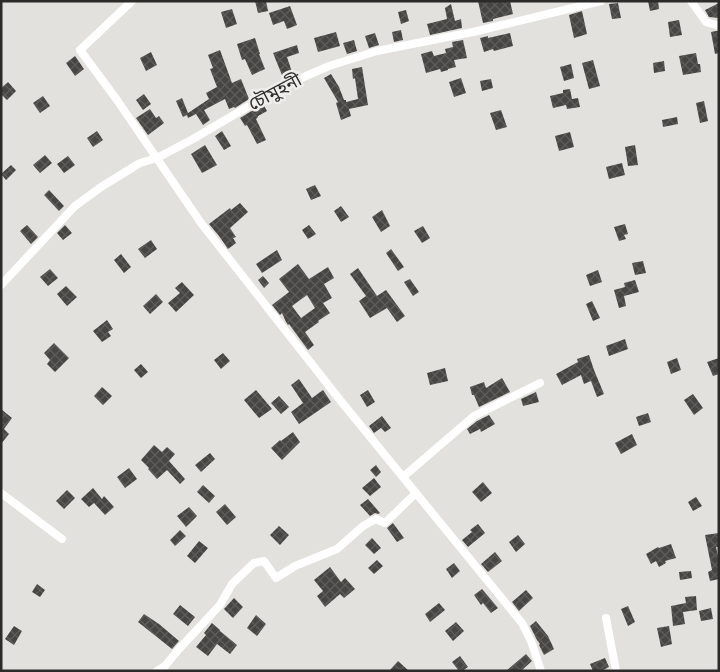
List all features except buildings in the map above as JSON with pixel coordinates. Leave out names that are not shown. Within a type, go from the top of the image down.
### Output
[{"type":"street","points":[[132,1],[80,50],[117,100],[201,223],[340,400],[522,623],[532,641],[541,671]]},
{"type":"street","name":"চৌমুহনী","points":[[1,285],[75,206],[101,187],[140,163],[157,158],[193,139],[283,86],[329,66],[377,51],[473,32],[601,1]]},
{"type":"street","points":[[692,1],[706,22],[719,26]]},
{"type":"street","points":[[403,476],[474,416],[540,383]]},
{"type":"street","points":[[1,493],[62,539]]},
{"type":"street","points":[[157,671],[166,666],[179,649],[220,605],[232,584],[254,564],[264,561],[276,578],[295,566],[337,549],[363,526],[376,519],[385,523],[416,493]]},
{"type":"street","points":[[606,618],[616,671]]}]
